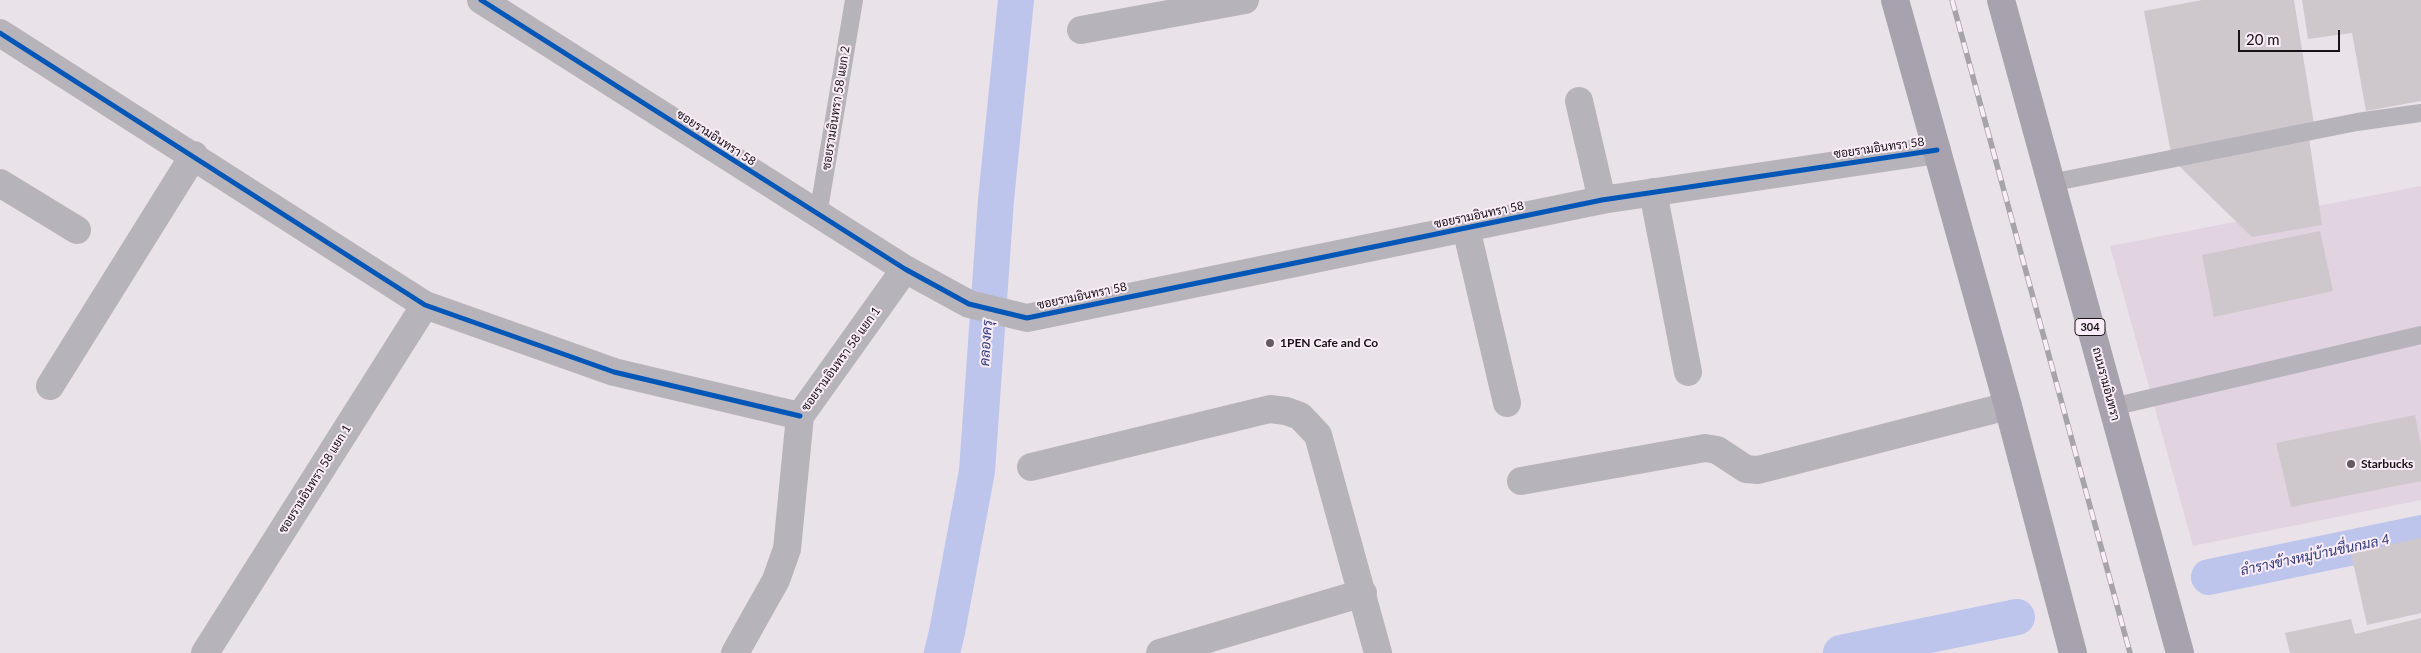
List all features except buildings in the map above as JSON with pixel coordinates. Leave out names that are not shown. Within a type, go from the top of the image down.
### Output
[{"type":"main road","points":[[1895,0],[2008,406],[2074,653]]},
{"type":"main road","name":"ถนนรามอินทรา","points":[[2001,0],[2180,653]]},
{"type":"street","name":"ซอยรามอินทรา 58","points":[[481,0],[905,269],[969,304],[1027,318],[1602,200],[1937,150]]},
{"type":"street","points":[[1081,30],[1245,0]]},
{"type":"street","points":[[0,33],[194,155],[425,305],[614,372],[800,416]]},
{"type":"street","points":[[1579,101],[1602,200]]},
{"type":"street","points":[[50,386],[194,155]]},
{"type":"street","points":[[0,183],[77,230]]},
{"type":"street","points":[[1653,192],[1688,372]]},
{"type":"street","points":[[1466,228],[1507,403]]},
{"type":"street","name":"ซอยรามอินทรา 58 แยก 1","points":[[735,653],[776,580],[788,549],[800,416],[835,370],[905,269]]},
{"type":"street","name":"ซอยรามอินทรา 58 แยก 1","points":[[205,653],[425,305]]},
{"type":"street","points":[[1521,481],[1704,448],[1717,450],[1746,469],[1758,470],[2008,406]]},
{"type":"street","points":[[1031,467],[1270,409],[1286,411],[1300,416],[1318,435],[1378,653]]},
{"type":"street","points":[[1160,653],[1363,594]]},
{"type":"lane","name":"ซอยรามอินทรา 58 แยก 2","points":[[818,215],[854,0]]},
{"type":"lane","points":[[2050,183],[2358,122],[2421,113]]},
{"type":"lane","points":[[2112,407],[2421,335]]},
{"type":"shaded area","points":[[2421,186],[2421,500],[2193,546],[2110,246]]},
{"type":"waterway","name":"คลองครุ","points":[[942,653],[977,471],[996,200],[1016,0]]},
{"type":"waterway","name":"ลำรางข้างหมู่บ้านชื่นกมล 4","points":[[2209,577],[2421,533]]},
{"type":"waterway","name":"ลำรางข้างหมู่บ้านชื่นกมล 4","points":[[1841,653],[2017,617]]},
{"type":"railway","points":[[1952,0],[2130,653]]},
{"type":"cycle path","points":[[481,0],[905,269],[969,304],[1027,318],[1602,200],[1937,150]]},
{"type":"cycle path","points":[[0,33],[425,305],[614,372],[800,416]]},
{"type":"place","name":"1PEN Cafe and Co","points":[[1270,343]]},
{"type":"place","name":"Starbucks","points":[[2351,464]]}]
